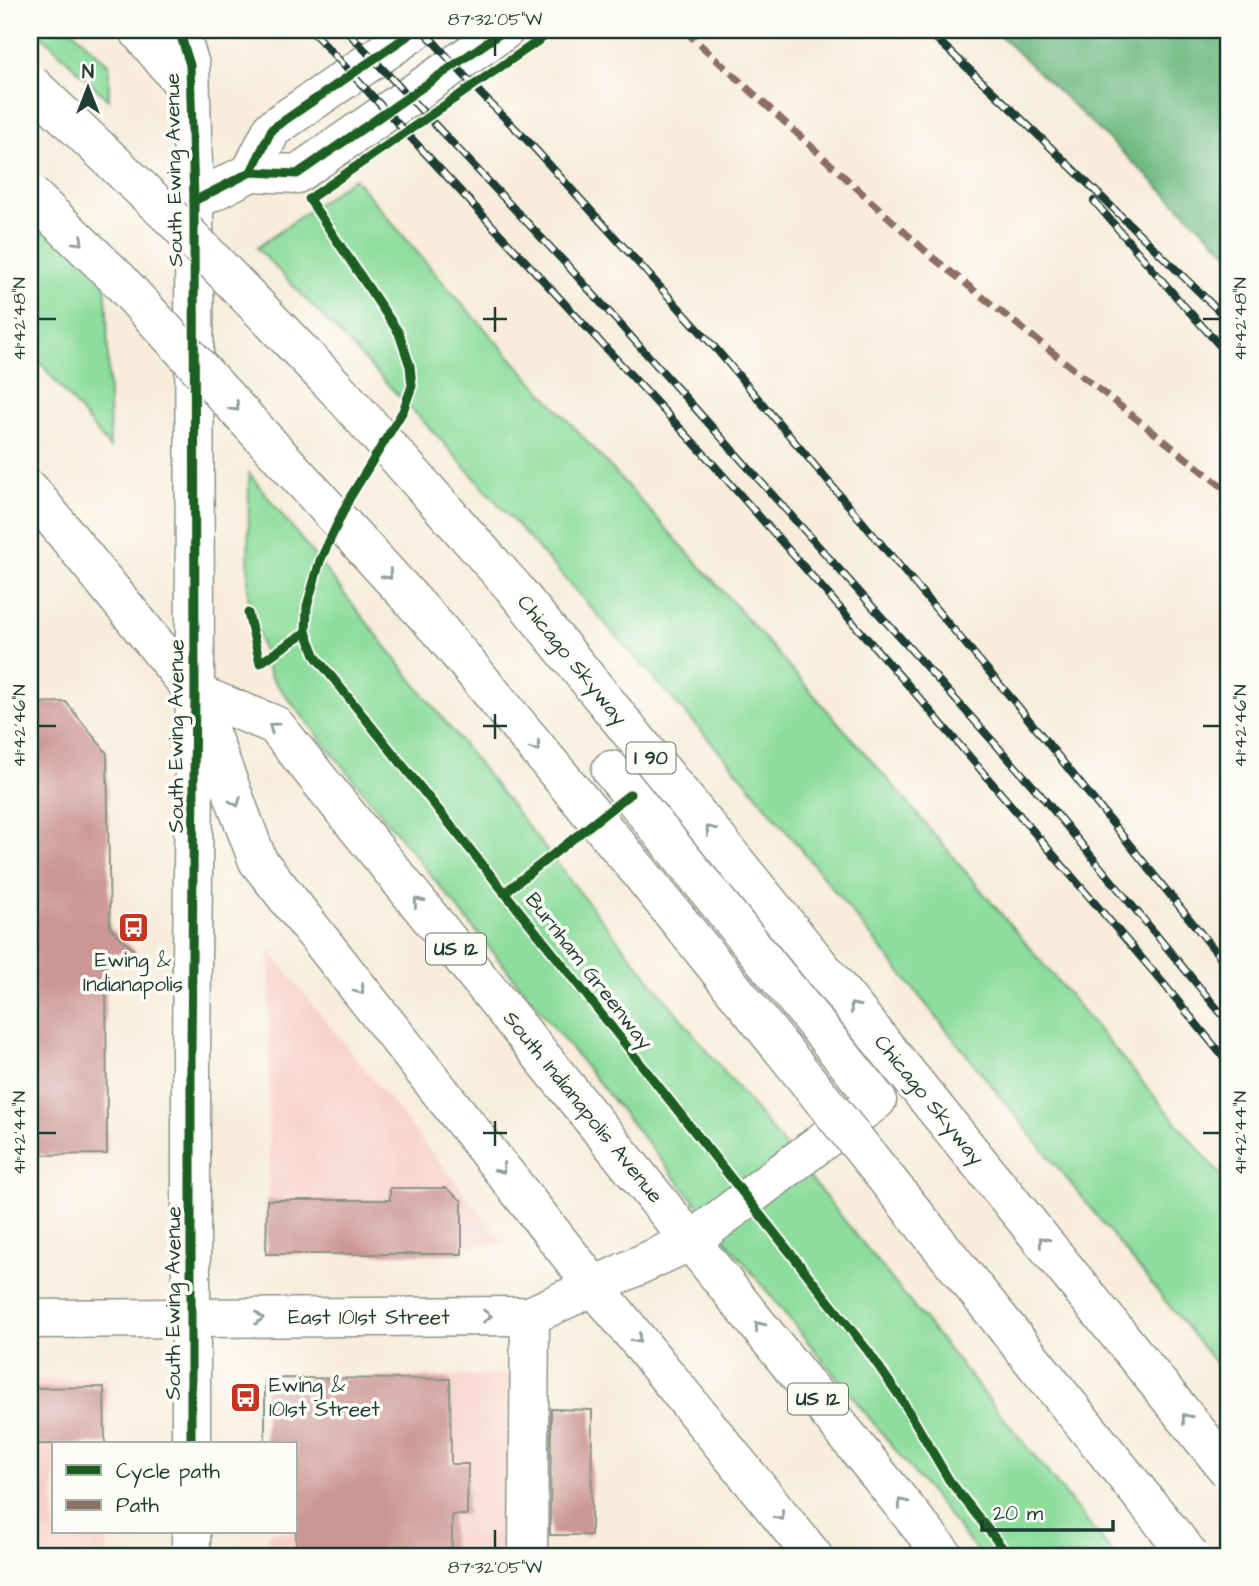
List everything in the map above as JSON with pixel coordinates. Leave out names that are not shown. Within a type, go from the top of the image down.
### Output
[{"type":"main road","points":[[138,30],[186,62]]},
{"type":"main road","name":"South Ewing Avenue","points":[[191,1442],[191,1020],[195,692],[194,201],[186,62],[205,30]]},
{"type":"main road","points":[[251,172],[272,129],[416,30]]},
{"type":"main road","points":[[194,201],[251,172],[297,174],[505,30]]},
{"type":"main road","name":"Chicago Skyway","points":[[30,83],[178,224],[327,379],[513,587],[1229,1471]]},
{"type":"main road","points":[[30,194],[118,279],[441,632],[638,870],[1190,1556]]},
{"type":"main road","name":"South Indianapolis Avenue","points":[[30,489],[195,692],[258,861],[594,1286],[813,1556]]},
{"type":"main road","name":"South Indianapolis Avenue","points":[[195,692],[275,725],[944,1556]]},
{"type":"main road","name":"East 101st Street","points":[[30,1319],[530,1316],[691,1241],[877,1100],[611,770]]},
{"type":"main road","points":[[528,1556],[530,1316]]},
{"type":"main road","points":[[191,1534],[191,1556]]},
{"type":"shaded area","points":[[269,950],[506,1245],[269,1247]]},
{"type":"shaded area","points":[[510,1375],[510,1556],[269,1556],[269,1534],[298,1534],[298,1442],[269,1442],[269,1378]]},
{"type":"shaded area","points":[[108,1379],[108,1442],[52,1442],[52,1534],[108,1534],[108,1556],[30,1556],[30,1380]]},
{"type":"green space","points":[[36,30],[72,30],[109,65],[109,101]]},
{"type":"green space","points":[[994,30],[1229,30],[1229,254]]},
{"type":"green space","points":[[354,178],[445,285],[720,588],[891,783],[1229,1185],[1229,1380],[746,781],[440,439],[257,248]]},
{"type":"green space","points":[[30,214],[104,271],[110,448],[30,350]]},
{"type":"green space","points":[[249,473],[593,909],[1115,1556],[981,1556],[270,676],[248,597]]},
{"type":"building","points":[[66,702],[107,753],[110,928],[138,954],[106,954],[107,1154],[30,1155],[30,703]]},
{"type":"building","points":[[390,1188],[446,1188],[462,1201],[462,1254],[266,1254],[267,1200],[390,1200]]},
{"type":"building","points":[[265,1378],[450,1379],[451,1464],[468,1464],[467,1515],[452,1515],[452,1556],[296,1556],[298,1442],[265,1442]]},
{"type":"building","points":[[104,1387],[105,1442],[30,1444],[30,1388]]},
{"type":"building","points":[[551,1409],[592,1410],[591,1535],[550,1535]]},
{"type":"railway","points":[[311,30],[705,455],[915,693],[1229,1064]]},
{"type":"railway","points":[[346,30],[567,265],[1040,794],[1229,1023]]},
{"type":"railway","points":[[423,30],[526,139],[717,350],[1013,700],[1229,968]]},
{"type":"railway","points":[[927,30],[1229,321]]},
{"type":"railway","points":[[1094,201],[1229,356]]},
{"type":"marked path","points":[[684,30],[932,257],[1229,492]]},
{"type":"cycle path","points":[[179,30],[190,65],[194,201],[195,693],[191,1048],[191,1442]]},
{"type":"cycle path","points":[[251,172],[272,129],[416,30]]},
{"type":"cycle path","points":[[194,201],[251,172],[297,174],[505,30]]},
{"type":"cycle path","name":"Burnham Greenway","points":[[554,30],[309,199],[399,333],[410,366],[412,386],[403,411],[349,499],[320,561],[307,606],[306,632],[316,657],[868,1351],[902,1400],[949,1480],[1009,1556]]},
{"type":"cycle path","points":[[248,613],[260,663],[306,632]]},
{"type":"cycle path","points":[[504,893],[630,794]]},
{"type":"place","name":"Ewing & Indianapolis","points":[[133,928]]},
{"type":"place","name":"Ewing & 101st Street","points":[[246,1397]]}]
